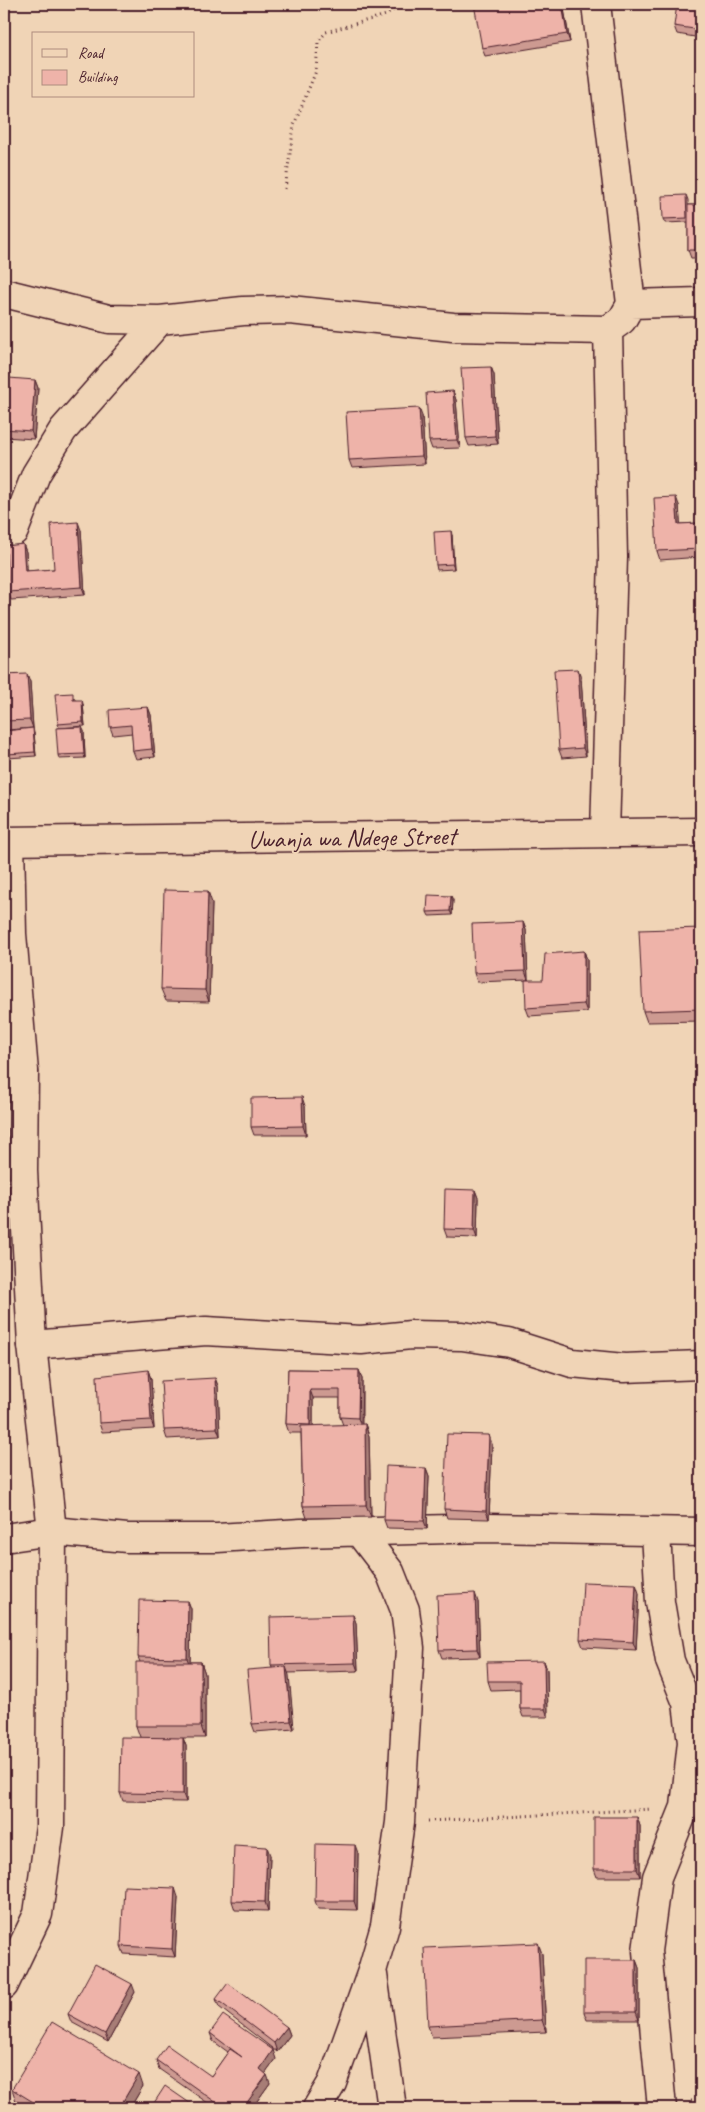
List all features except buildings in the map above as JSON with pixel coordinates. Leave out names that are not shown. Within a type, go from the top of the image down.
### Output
[{"type":"street","points":[[4,294],[109,319],[160,320],[243,311],[290,310],[453,327],[608,330],[622,320],[631,304],[596,4]]},
{"type":"street","points":[[631,304],[701,302]]},
{"type":"street","points":[[14,531],[36,474],[63,430],[160,320]]},
{"type":"street","points":[[605,833],[613,556],[608,330]]},
{"type":"street","name":"Uwanja wa Ndege Street","points":[[7,841],[701,832]]},
{"type":"street","points":[[4,1985],[38,1914],[50,1827],[52,1531],[32,1345],[23,1171],[14,1072],[12,934],[7,841]]},
{"type":"street","points":[[32,1345],[206,1331],[362,1340],[412,1336],[462,1336],[509,1342],[572,1363],[624,1368],[701,1365]]},
{"type":"street","points":[[4,1538],[52,1531],[127,1538],[217,1538],[301,1533],[360,1533],[487,1528],[656,1533],[701,1532]]},
{"type":"street","points":[[317,2108],[332,2083],[372,1971],[385,1926],[400,1822],[410,1648],[405,1610],[390,1572],[360,1533]]},
{"type":"street","points":[[656,1533],[660,1602],[668,1651],[686,1703],[692,1742],[685,1808],[657,1877],[647,1951],[662,2108]]},
{"type":"street","points":[[372,1971],[392,2108]]},
{"type":"path","points":[[285,189],[294,125],[316,71],[318,42],[326,32],[386,15],[402,4]]},
{"type":"path","points":[[400,1822],[685,1808]]}]
